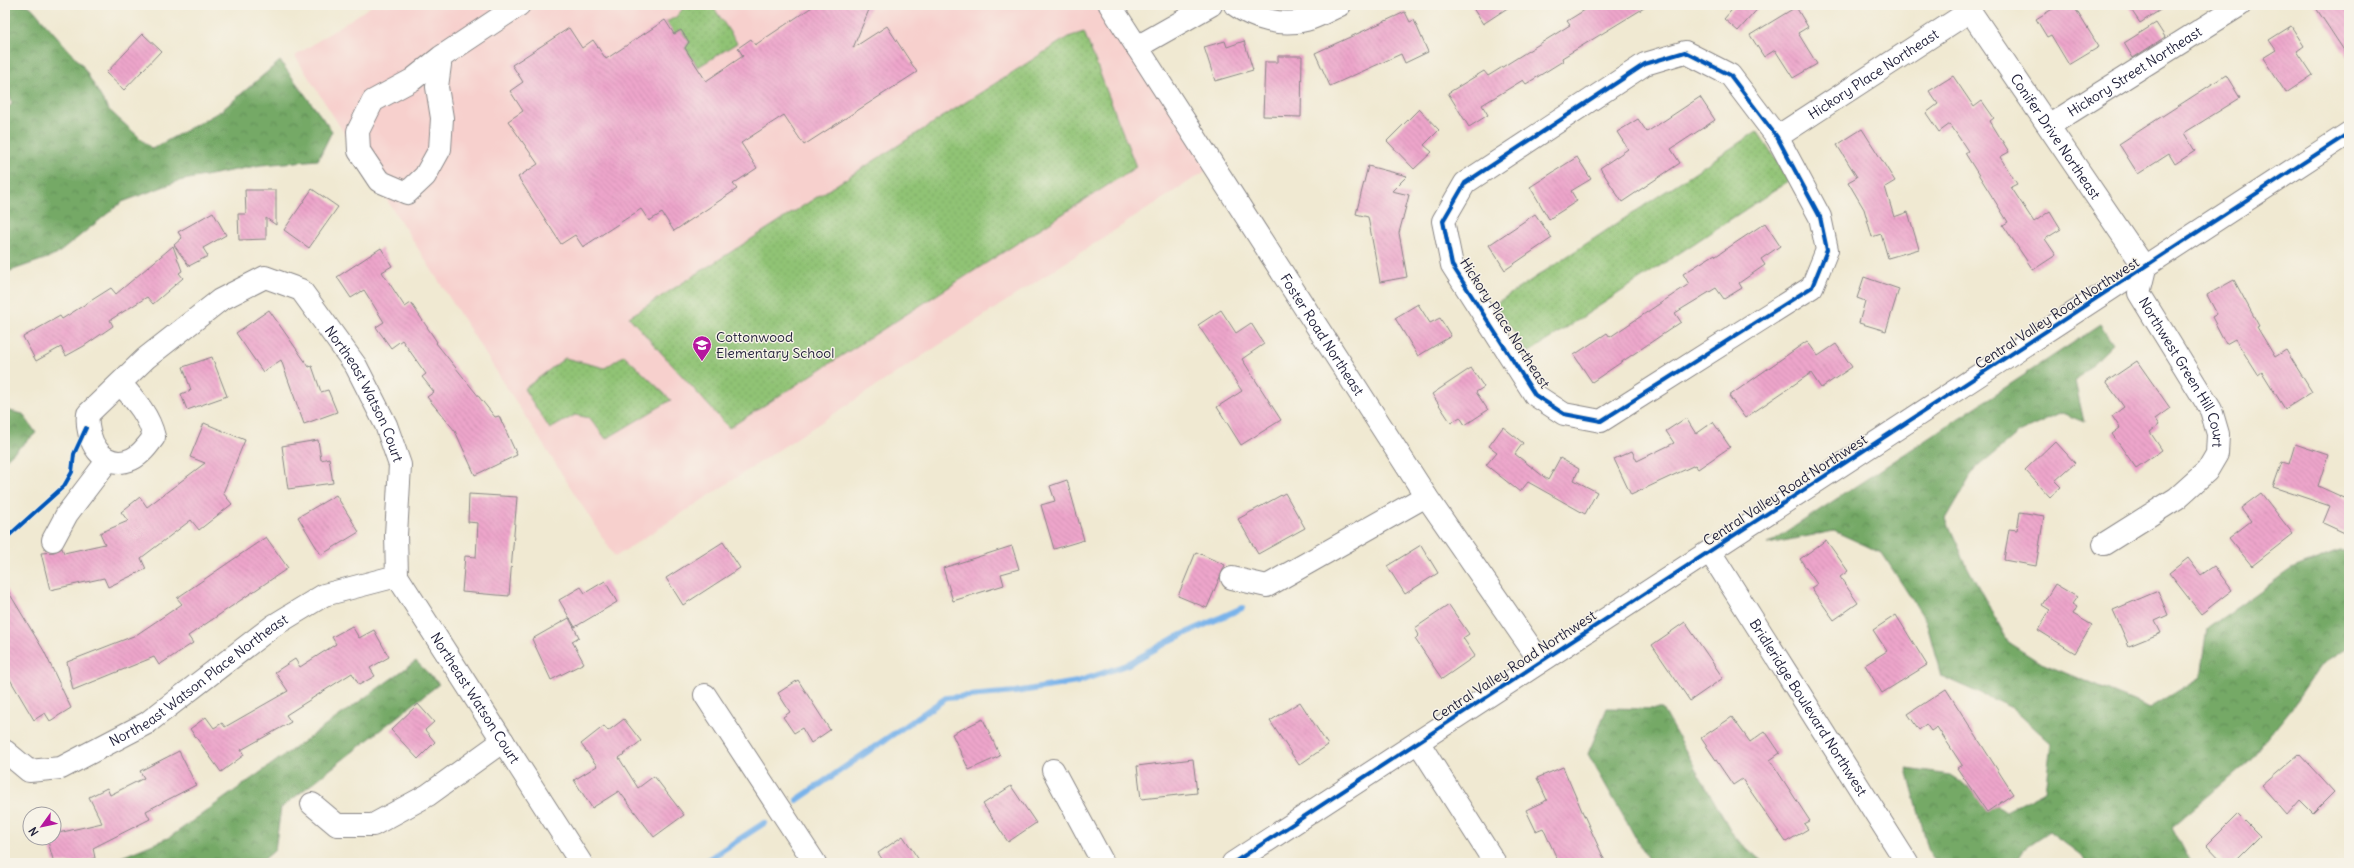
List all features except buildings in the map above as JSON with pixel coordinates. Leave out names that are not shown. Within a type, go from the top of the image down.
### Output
[{"type":"street","points":[[441,57],[437,88],[442,118],[440,149],[425,176],[408,193],[379,182],[359,151],[358,130],[373,101],[412,80],[441,57],[519,5]]},
{"type":"street","name":"Foster Road Northeast","points":[[1110,5],[1426,496],[1540,661]]},
{"type":"street","points":[[1137,47],[1211,5]]},
{"type":"street","points":[[1235,5],[1245,13],[1279,23],[1305,20],[1340,5]]},
{"type":"street","name":"Conifer Drive Northeast","points":[[1968,8],[2050,125],[2145,268]]},
{"type":"street","name":"Hickory Place Northeast","points":[[1777,137],[1968,8]]},
{"type":"street","name":"Hickory Street Northeast","points":[[2050,125],[2226,9]]},
{"type":"street","name":"Hickory Place Northeast","points":[[1685,52],[1730,75],[1777,137],[1820,216],[1827,250],[1812,287],[1601,421],[1564,414],[1535,395],[1452,265],[1443,221],[1466,183],[1645,64],[1685,52]]},
{"type":"street","name":"Central Valley Road Northwest","points":[[1233,863],[1540,661],[2145,268],[2349,133]]},
{"type":"street","name":"Northwest Green Hill Court","points":[[2104,544],[2177,498],[2207,471],[2217,454],[2218,434],[2211,410],[2139,293],[2145,268]]},
{"type":"street","name":"Northeast Watson Court","points":[[108,460],[94,447],[86,428],[88,414],[146,358],[220,300],[265,277],[300,290],[356,366],[386,425],[400,465],[396,535],[397,576],[581,863]]},
{"type":"street","points":[[53,540],[67,514],[108,460],[121,461],[132,459],[144,450],[154,437],[151,426],[142,409],[120,383]]},
{"type":"street","points":[[1232,578],[1267,586],[1426,496]]},
{"type":"street","name":"Bridleridge Boulevard Northwest","points":[[1710,552],[1907,863]]},
{"type":"street","name":"Northeast Watson Place Northeast","points":[[5,751],[29,771],[60,768],[147,723],[273,626],[324,595],[397,576]]},
{"type":"street","points":[[705,695],[815,863]]},
{"type":"street","points":[[312,804],[337,825],[373,825],[428,795],[503,741]]},
{"type":"street","points":[[1418,742],[1495,863]]},
{"type":"street","points":[[1053,770],[1103,863]]},
{"type":"shaded area","name":"Cottonwood Elementary School","points":[[373,5],[1110,5],[1213,166],[615,557],[295,56]]},
{"type":"green space","points":[[5,5],[28,5],[32,8],[82,65],[108,109],[152,149],[221,111],[280,61],[332,131],[318,160],[261,165],[179,181],[122,202],[56,255],[10,271],[5,276],[5,110],[12,104],[5,78]]},
{"type":"green space","points":[[686,5],[712,5],[737,43],[698,67],[685,48],[689,42],[681,30],[674,34],[666,22],[676,17]]},
{"type":"green space","points":[[1084,32],[1136,167],[729,428],[629,317],[1068,37]]},
{"type":"green space","points":[[1757,131],[1790,180],[1528,353],[1495,304]]},
{"type":"green space","points":[[2100,325],[2113,344],[2075,381],[2084,422],[2062,413],[2018,433],[1975,469],[1946,519],[1967,566],[2009,643],[2039,662],[2150,708],[2201,677],[2208,628],[2291,569],[2340,550],[2349,550],[2349,647],[2321,665],[2291,709],[2249,761],[2172,827],[2191,863],[2087,863],[2086,860],[2049,832],[2025,848],[2016,863],[1937,863],[1929,852],[1907,769],[1950,775],[2006,811],[2045,791],[2051,743],[2012,708],[1941,676],[1926,621],[1882,553],[1834,531],[1768,544]]},
{"type":"green space","points":[[624,355],[671,400],[606,439],[590,418],[575,415],[550,429],[524,389],[565,358],[605,368]]},
{"type":"green space","points":[[5,410],[23,414],[36,433],[5,460]]},
{"type":"green space","points":[[416,661],[439,684],[281,808],[275,850],[260,863],[107,863],[170,837]]},
{"type":"green space","points":[[1607,708],[1662,709],[1735,838],[1764,863],[1650,863],[1588,754]]},
{"type":"waterway","points":[[797,800],[946,698],[1015,692],[1077,682],[1126,665],[1173,639],[1242,608]]},
{"type":"waterway","points":[[703,863],[764,823]]},
{"type":"cycle path","points":[[1685,52],[1730,75],[1777,137],[1820,217],[1827,250],[1812,287],[1601,421],[1564,414],[1535,395],[1452,265],[1443,221],[1465,183],[1645,64],[1685,52]]},
{"type":"cycle path","points":[[1233,863],[2349,133]]},
{"type":"cycle path","points":[[5,539],[64,486],[72,472],[74,454],[86,428]]},
{"type":"place","name":"Cottonwood Elementary School","points":[[702,362]]}]
